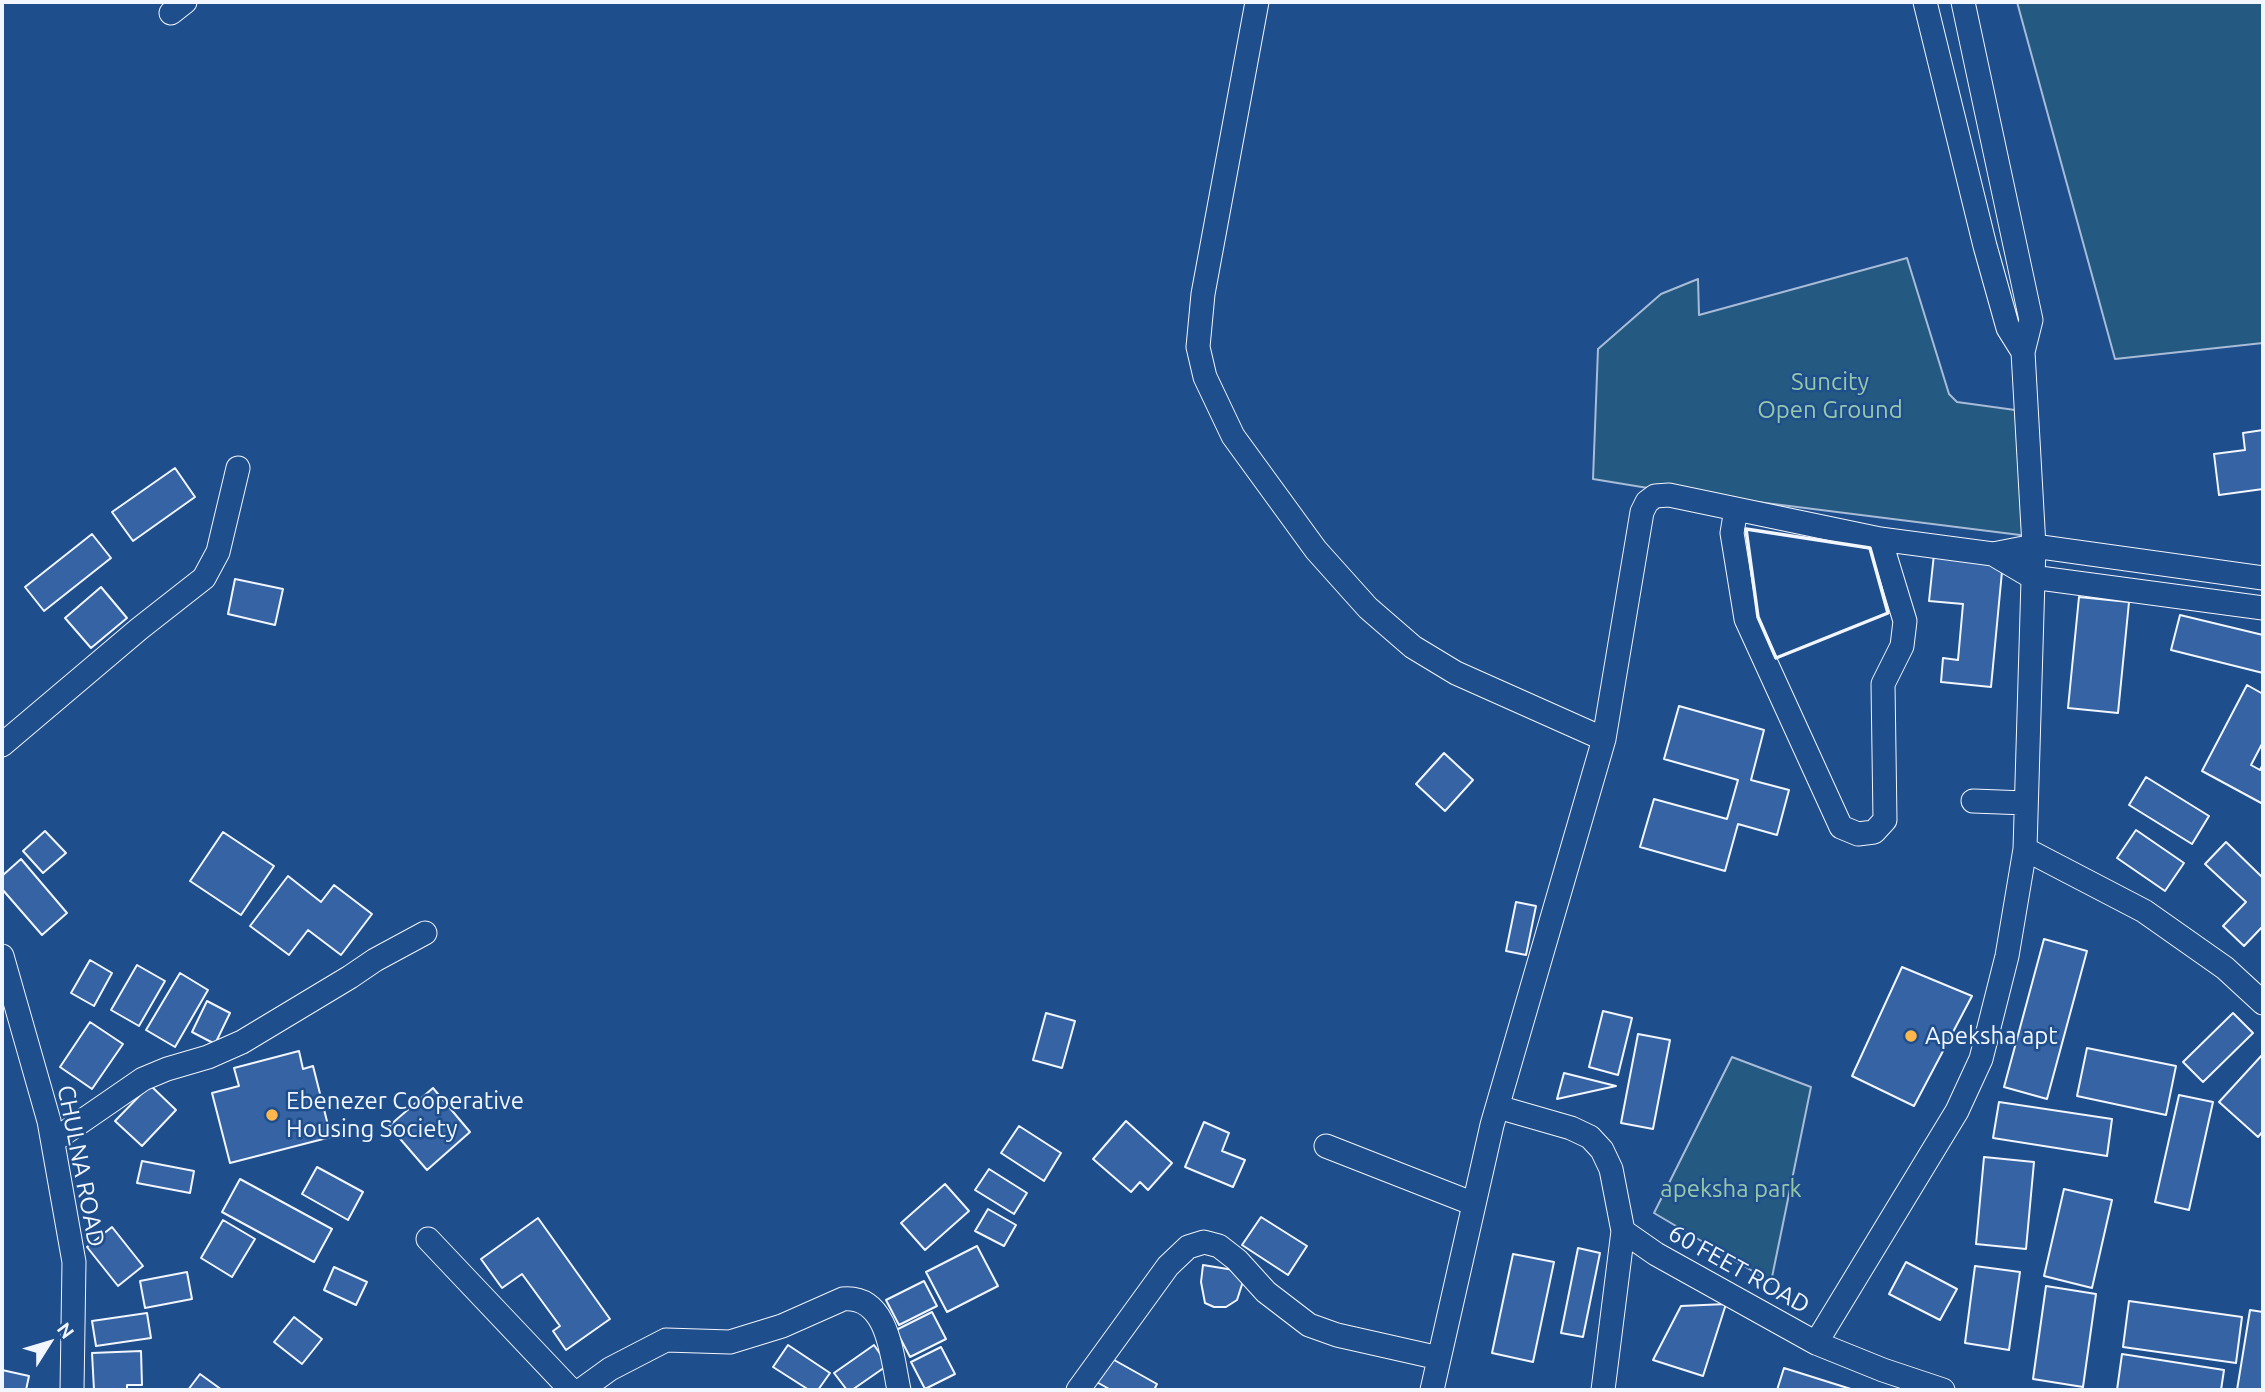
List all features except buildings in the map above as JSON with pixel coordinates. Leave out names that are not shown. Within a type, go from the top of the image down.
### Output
[{"type":"street","points":[[1257,2],[1203,294],[1198,347],[1205,377],[1233,436],[1316,550],[1368,608],[1413,647],[1456,673],[1604,739]]},
{"type":"street","points":[[1925,2],[1985,246],[2008,328],[2023,352]]},
{"type":"street","points":[[1816,1343],[1957,1111],[1981,1059],[2007,956],[2025,849],[2034,546],[2023,352],[2031,320],[1963,2]]},
{"type":"street","points":[[2,745],[139,629],[204,578],[218,552],[238,468]]},
{"type":"street","points":[[1432,1390],[1497,1107],[1604,739],[1633,561],[1642,512],[1647,502],[1655,496],[1669,495],[1880,539],[1993,554],[2034,546],[2263,578]]},
{"type":"street","points":[[1736,509],[1732,533],[1746,619],[1841,827],[1858,834],[1874,832],[1885,820],[1883,684],[1902,646],[1905,621],[1880,539]]},
{"type":"street","points":[[1993,554],[2032,577],[2263,607]]},
{"type":"street","points":[[1973,801],[2026,803]]},
{"type":"street","points":[[2025,849],[2144,911],[2225,968],[2263,1003]]},
{"type":"street","points":[[53,1141],[143,1079],[208,1057],[242,1042],[375,960],[425,933]]},
{"type":"street","name":"CHULNA ROAD","points":[[2,957],[49,1121],[74,1262],[72,1390]]},
{"type":"street","points":[[1497,1107],[1571,1128],[1590,1137],[1602,1150],[1611,1170],[1623,1231],[1603,1390]]},
{"type":"street","points":[[1325,1146],[1474,1204]]},
{"type":"street","name":"60 FEET ROAD","points":[[1623,1231],[1656,1254],[1816,1343],[1943,1390]]},
{"type":"street","points":[[428,1239],[570,1390]]},
{"type":"street","points":[[1078,1390],[1168,1266],[1188,1247],[1204,1242],[1220,1246],[1237,1260],[1266,1292],[1309,1325],[1337,1335],[1440,1358]]},
{"type":"street","points":[[581,1390],[610,1369],[666,1340],[730,1342],[782,1326],[843,1299],[854,1298],[866,1303],[880,1316],[889,1339],[899,1390]]},
{"type":"green space","points":[[2017,2],[2263,2],[2263,343],[2115,359]]},
{"type":"green space","name":"Suncity Open Ground","points":[[1907,258],[1949,394],[1957,402],[2015,410],[2028,536],[1593,479],[1598,349],[1661,294],[1698,279],[1699,315]]},
{"type":"green space","name":"apeksha park","points":[[1732,1057],[1811,1087],[1771,1282],[1654,1213]]},
{"type":"wall","points":[[1746,529],[1870,548],[1888,613],[1776,658],[1758,617],[1746,529]]},
{"type":"place","name":"Apeksha apt","points":[[1911,1036]]},
{"type":"place","name":"Ebenezer Cooperative Housing Society","points":[[272,1115]]}]
